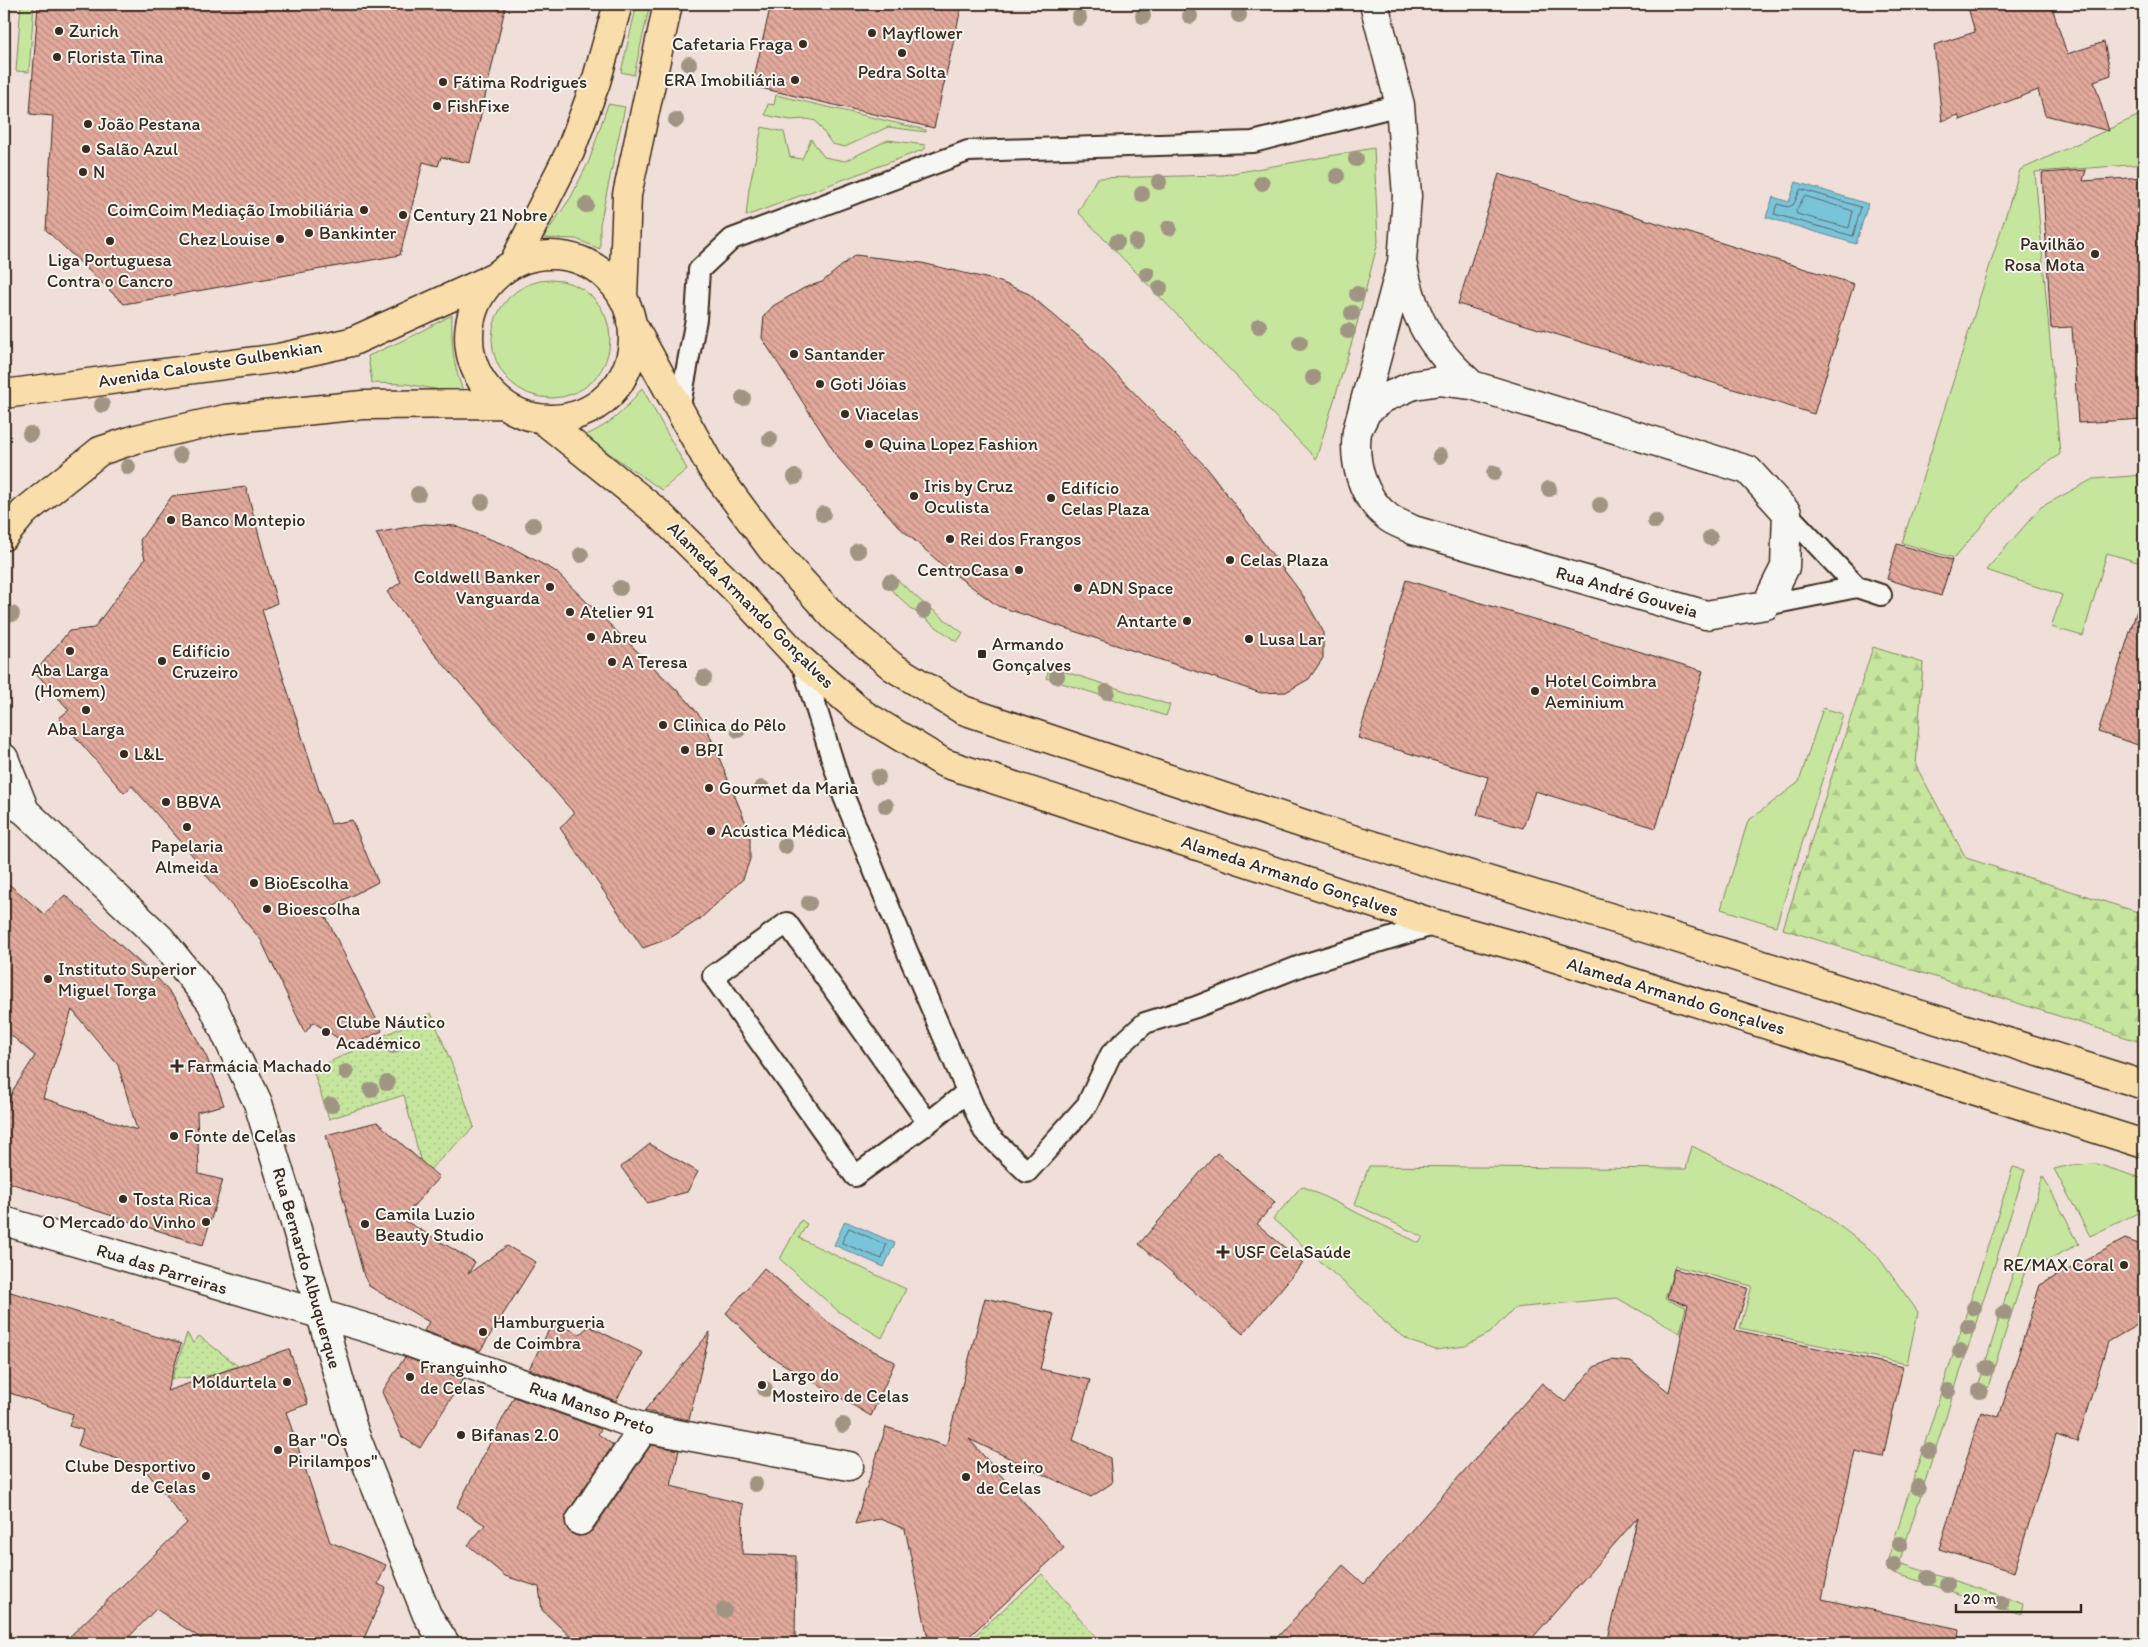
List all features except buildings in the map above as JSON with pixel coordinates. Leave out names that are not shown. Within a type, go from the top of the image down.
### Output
[{"type":"main road","name":"Avenida Calouste Gulbenkian","points":[[4,394],[279,358],[351,342],[503,271],[537,256],[562,255],[586,262],[607,276],[623,297],[632,322],[632,348],[625,372],[611,393],[591,409],[566,418],[542,419],[522,414],[504,404],[486,388],[474,367],[469,344],[470,320],[479,298],[503,271],[570,152],[596,82],[618,4]]},
{"type":"main road","name":"Avenida Calouste Gulbenkian","points":[[623,297],[627,195],[668,4]]},
{"type":"main road","points":[[632,322],[678,410],[711,467],[771,548],[836,619],[893,667],[963,710],[1319,829],[1579,907],[2144,1084]]},
{"type":"main road","name":"Avenida Calouste Gulbenkian","points":[[4,536],[24,512],[100,452],[136,439],[225,420],[363,405],[504,404]]},
{"type":"main road","name":"Alameda Armando Gonçalves","points":[[542,419],[657,512],[801,660],[863,714],[944,763],[1436,924],[1537,952],[2144,1144]]},
{"type":"street","name":"Rua André Gouveia","points":[[1374,4],[1400,105],[1407,196],[1402,262],[1357,431],[1355,450],[1358,473],[1371,498],[1389,518],[1413,530],[1706,615],[1766,605]]},
{"type":"street","name":"Rua André Gouveia","points":[[1402,262],[1410,297],[1424,330],[1445,360],[1472,385]]},
{"type":"street","name":"Rua André Gouveia","points":[[1357,431],[1367,411],[1384,398],[1414,385],[1440,381],[1472,385],[1748,470],[1787,513]]},
{"type":"street","points":[[1766,605],[1786,567],[1787,513]]},
{"type":"street","points":[[4,758],[15,804]]},
{"type":"street","name":"Rua Bernardo Albuquerque","points":[[15,804],[160,938],[211,1002],[258,1103],[296,1226],[354,1432],[427,1615],[445,1643]]},
{"type":"street","name":"Rua das Parreiras","points":[[4,1222],[320,1315]]},
{"type":"street","name":"Rua Manso Preto","points":[[320,1315],[384,1333],[644,1428],[849,1466]]},
{"type":"street","points":[[580,1521],[644,1428]]},
{"type":"lane","points":[[678,410],[696,319],[699,270],[732,239],[968,151],[1252,142],[1400,105]]},
{"type":"lane","points":[[1787,513],[1857,588]]},
{"type":"lane","points":[[1766,605],[1857,588],[1881,595]]},
{"type":"lane","points":[[801,660],[844,797],[967,1092],[984,1130],[1026,1172],[1087,1105],[1111,1054],[1145,1023],[1196,1007],[1303,965],[1436,924]]},
{"type":"lane","points":[[928,1123],[787,923],[713,976],[855,1176],[928,1123],[967,1092]]},
{"type":"green space","points":[[21,4],[34,4],[29,72],[16,71]]},
{"type":"green space","points":[[637,4],[650,4],[634,75],[621,72]]},
{"type":"green space","points":[[776,95],[926,130],[926,132],[888,127],[845,147],[832,144],[816,121],[807,119],[790,120],[765,115],[768,104],[774,105]]},
{"type":"green space","points":[[608,104],[625,107],[600,224],[600,249],[576,239],[543,238],[571,197],[589,161]]},
{"type":"green space","points":[[2144,113],[2144,164],[2035,172],[2060,454],[2019,482],[1954,558],[1902,543],[2020,170]]},
{"type":"green space","points":[[762,127],[784,132],[790,157],[802,159],[811,139],[824,157],[845,161],[888,140],[925,145],[925,149],[746,216],[749,189]]},
{"type":"green space","points":[[1374,148],[1378,242],[1354,335],[1316,459],[1078,212],[1097,178],[1223,175]]},
{"type":"green space","points":[[551,280],[563,281],[574,285],[593,297],[605,316],[609,327],[609,351],[605,362],[593,381],[574,393],[563,397],[551,398],[539,397],[528,393],[509,381],[497,362],[493,351],[492,339],[493,327],[497,316],[509,297],[528,285],[539,281]]},
{"type":"green space","points":[[452,315],[453,355],[464,394],[406,384],[372,383],[368,356]]},
{"type":"green space","points":[[642,388],[687,469],[662,490],[584,436],[602,427],[616,416]]},
{"type":"green space","points":[[2144,475],[2144,564],[2107,553],[2083,636],[2051,627],[2062,595],[1986,570],[2041,507],[2093,479]]},
{"type":"green space","points":[[892,575],[921,601],[963,633],[957,642],[913,610],[884,583]]},
{"type":"green space","points":[[1873,647],[1923,663],[1916,766],[1966,858],[2144,914],[2144,1043],[1783,929]]},
{"type":"green space","points":[[1050,667],[1170,705],[1166,716],[1046,678]]},
{"type":"green space","points":[[1823,708],[1843,714],[1776,926],[1721,909],[1748,821],[1799,782]]},
{"type":"green space","points":[[431,1013],[457,1077],[474,1127],[424,1175],[404,1095],[329,1119],[313,1070]]},
{"type":"green space","points":[[1692,1146],[1820,1211],[1876,1254],[1918,1312],[1907,1364],[1740,1328],[1752,1286],[1675,1266],[1665,1299],[1686,1307],[1680,1333],[1617,1298],[1514,1308],[1490,1333],[1465,1346],[1436,1350],[1412,1342],[1390,1328],[1371,1307],[1273,1219],[1302,1186],[1419,1243],[1423,1237],[1355,1204],[1369,1166],[1686,1169]]},
{"type":"green space","points":[[2097,1164],[2144,1179],[2144,1210],[2090,1236],[2054,1169],[2071,1165]]},
{"type":"green space","points":[[2013,1167],[2025,1170],[1899,1563],[2023,1603],[2021,1614],[1888,1571],[1886,1565]]},
{"type":"green space","points":[[2043,1176],[2079,1244],[2025,1271],[1987,1390],[1978,1387]]},
{"type":"green space","points":[[801,1220],[807,1224],[799,1238],[906,1289],[882,1338],[839,1312],[780,1259]]},
{"type":"green space","points":[[187,1333],[193,1343],[199,1336],[238,1366],[212,1375],[172,1379]]},
{"type":"green space","points":[[1042,1574],[1101,1643],[977,1643],[972,1638]]},
{"type":"water","points":[[1796,182],[1868,204],[1856,244],[1766,217],[1773,197],[1789,202]]},
{"type":"water","points":[[845,1221],[895,1243],[884,1267],[834,1245]]},
{"type":"place","name":"Zurich","points":[[59,31]]},
{"type":"place","name":"Mayflower","points":[[872,33]]},
{"type":"place","name":"Cafetaria Fraga","points":[[803,44]]},
{"type":"place","name":"Pedra Solta","points":[[902,53]]},
{"type":"place","name":"Florista Tina","points":[[57,57]]},
{"type":"place","name":"ERA Imobiliária","points":[[795,80]]},
{"type":"place","name":"Fátima Rodrigues","points":[[443,82]]},
{"type":"place","name":"FishFixe","points":[[437,106]]},
{"type":"place","name":"João Pestana","points":[[88,124]]},
{"type":"place","name":"Salão Azul","points":[[86,149]]},
{"type":"place","name":"N","points":[[83,172]]},
{"type":"place","name":"CoimCoim Mediação Imobiliária","points":[[364,210]]},
{"type":"place","name":"Century 21 Nobre","points":[[403,215]]},
{"type":"place","name":"Bankinter","points":[[309,233]]},
{"type":"place","name":"Chez Louise","points":[[280,239]]},
{"type":"place","name":"Liga Portuguesa Contra o Cancro","points":[[110,241]]},
{"type":"place","name":"Pavilhão Rosa Mota","points":[[2095,254]]},
{"type":"place","name":"Santander","points":[[794,354]]},
{"type":"place","name":"Goti Jóias","points":[[820,384]]},
{"type":"place","name":"Viacelas","points":[[845,414]]},
{"type":"place","name":"Quina Lopez Fashion","points":[[869,444]]},
{"type":"place","name":"Iris by Cruz Oculista","points":[[914,496]]},
{"type":"place","name":"Edifício Celas Plaza","points":[[1051,498]]},
{"type":"place","name":"Banco Montepio","points":[[171,520]]},
{"type":"place","name":"Rei dos Frangos","points":[[950,539]]},
{"type":"place","name":"Celas Plaza","points":[[1230,560]]},
{"type":"place","name":"CentroCasa","points":[[1019,570]]},
{"type":"place","name":"Coldwell Banker Vanguarda","points":[[550,587]]},
{"type":"place","name":"ADN Space","points":[[1078,588]]},
{"type":"place","name":"Atelier 91","points":[[570,612]]},
{"type":"place","name":"Antarte","points":[[1187,621]]},
{"type":"place","name":"Abreu","points":[[591,637]]},
{"type":"place","name":"Lusa Lar","points":[[1249,639]]},
{"type":"place","name":"Aba Larga (Homem)","points":[[70,651]]},
{"type":"place","name":"Armando Gonçalves","points":[[982,654]]},
{"type":"place","name":"Edifício Cruzeiro","points":[[162,661]]},
{"type":"place","name":"A Teresa","points":[[612,662]]},
{"type":"place","name":"Hotel Coimbra Aeminium","points":[[1535,691]]},
{"type":"place","name":"Aba Larga","points":[[86,710]]},
{"type":"place","name":"Clinica do Pêlo","points":[[663,725]]},
{"type":"place","name":"BPI","points":[[685,750]]},
{"type":"place","name":"L&L","points":[[124,754]]},
{"type":"place","name":"Gourmet da Maria","points":[[709,788]]},
{"type":"place","name":"BBVA","points":[[166,802]]},
{"type":"place","name":"Papelaria Almeida","points":[[187,827]]},
{"type":"place","name":"Acústica Médica","points":[[711,831]]},
{"type":"place","name":"BioEscolha","points":[[254,883]]},
{"type":"place","name":"Bioescolha","points":[[267,909]]},
{"type":"place","name":"Instituto Superior Miguel Torga","points":[[48,979]]},
{"type":"place","name":"Clube Náutico Académico","points":[[326,1032]]},
{"type":"place","name":"Farmácia Machado","points":[[177,1066]]},
{"type":"place","name":"Fonte de Celas","points":[[174,1136]]},
{"type":"place","name":"Tosta Rica","points":[[123,1199]]},
{"type":"place","name":"O Mercado do Vinho","points":[[206,1222]]},
{"type":"place","name":"Camila Luzio Beauty Studio","points":[[365,1224]]},
{"type":"place","name":"USF CelaSaúde","points":[[1223,1252]]},
{"type":"place","name":"RE/MAX Coral","points":[[2124,1265]]},
{"type":"place","name":"Hamburgueria de Coimbra","points":[[483,1332]]},
{"type":"place","name":"Franguinho de Celas","points":[[410,1377]]},
{"type":"place","name":"Moldurtela","points":[[287,1382]]},
{"type":"place","name":"Largo do Mosteiro de Celas","points":[[762,1385]]},
{"type":"place","name":"Bifanas 2.0","points":[[461,1435]]},
{"type":"place","name":"Bar \"Os Pirilampos\"","points":[[278,1450]]},
{"type":"place","name":"Clube Desportivo de Celas","points":[[206,1476]]},
{"type":"place","name":"Mosteiro de Celas","points":[[966,1477]]}]
